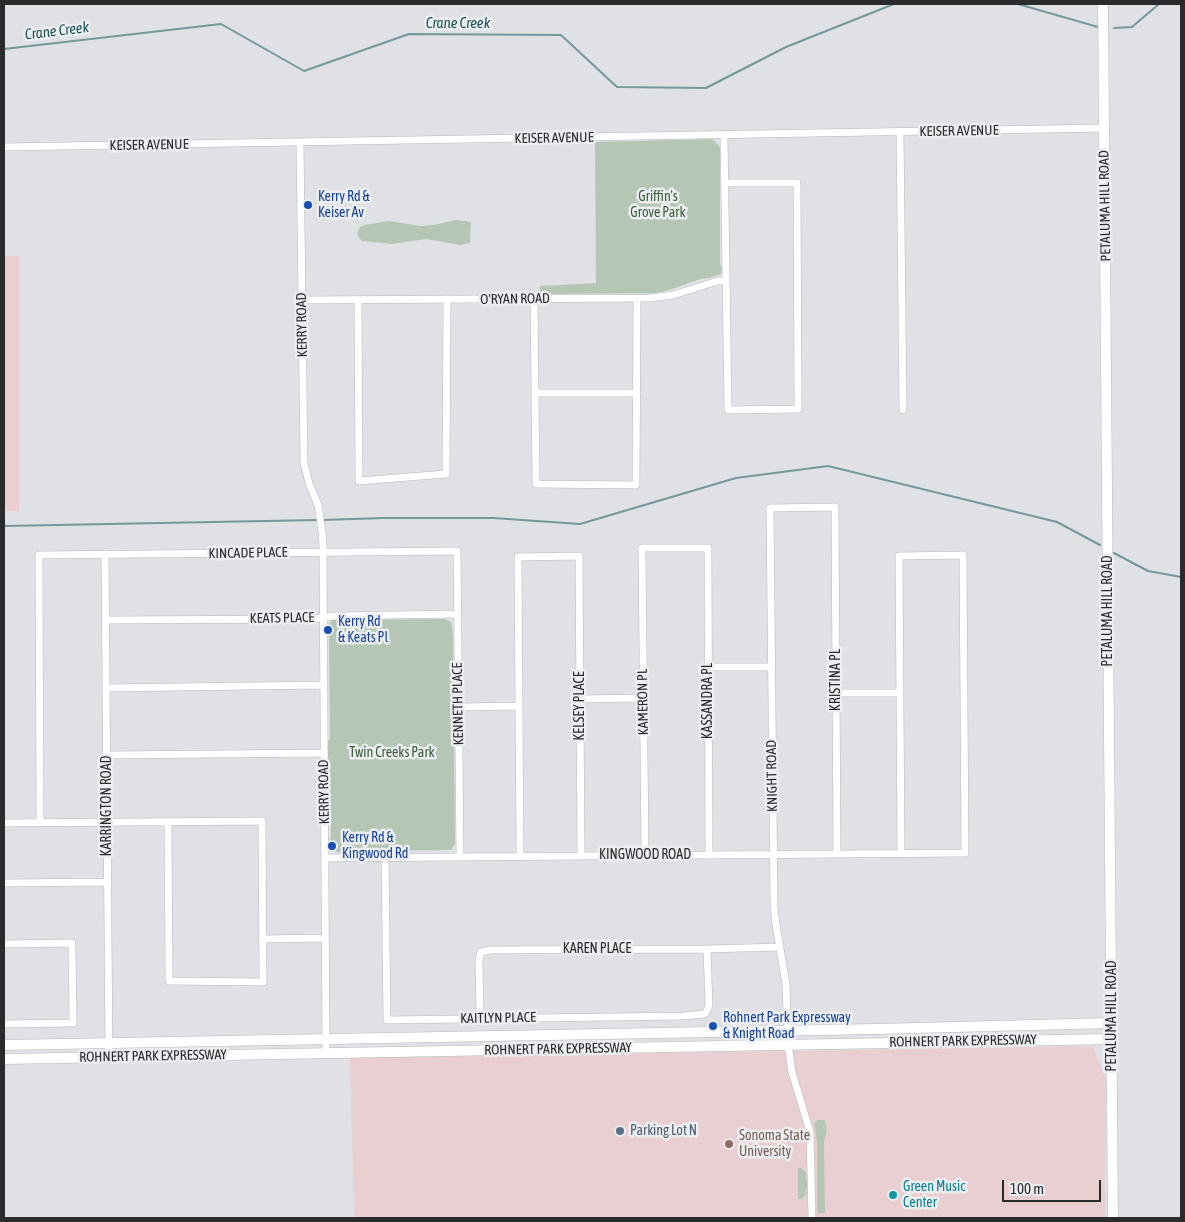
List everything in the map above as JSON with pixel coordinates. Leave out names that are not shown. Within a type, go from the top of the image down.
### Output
[{"type":"main road","name":"PETALUMA HILL ROAD","points":[[1103,4],[1113,1218]]},
{"type":"main road","name":"ROHNERT PARK EXPRESSWAY","points":[[4,1045],[788,1031],[1111,1023]]},
{"type":"main road","name":"ROHNERT PARK EXPRESSWAY","points":[[4,1059],[1112,1038]]},
{"type":"street","name":"KEISER AVENUE","points":[[4,147],[1104,128]]},
{"type":"street","points":[[900,132],[903,410]]},
{"type":"street","points":[[724,136],[724,183],[728,410],[798,409],[797,183],[724,183]]},
{"type":"street","name":"KERRY ROAD","points":[[300,142],[304,463],[309,483],[318,505],[323,552],[326,1053]]},
{"type":"street","name":"O'RYAN ROAD","points":[[302,300],[637,298],[673,295],[718,281],[726,281]]},
{"type":"street","points":[[534,298],[536,484],[636,485],[637,298]]},
{"type":"street","points":[[358,300],[359,481],[446,474],[447,300]]},
{"type":"street","points":[[535,394],[637,393]]},
{"type":"street","name":"KNIGHT ROAD","points":[[812,1218],[810,1132],[807,1117],[795,1085],[788,1044],[786,984],[776,925],[773,855],[770,508],[835,507]]},
{"type":"street","name":"KRISTINA PL","points":[[835,507],[837,854]]},
{"type":"street","name":"KAMERON PL","points":[[645,855],[642,548],[708,548]]},
{"type":"street","name":"KASSANDRA PL","points":[[708,548],[709,855]]},
{"type":"street","name":"KINCADE PLACE","points":[[40,823],[39,555],[457,551]]},
{"type":"street","name":"KENNETH PLACE","points":[[457,551],[460,857]]},
{"type":"street","name":"KARRINGTON ROAD","points":[[105,554],[109,1057]]},
{"type":"street","name":"KINGWOOD ROAD","points":[[325,858],[965,853],[963,555],[899,556],[900,693]]},
{"type":"street","name":"KELSEY PLACE","points":[[519,706],[518,557],[579,556],[581,856]]},
{"type":"street","name":"KEATS PLACE","points":[[106,620],[457,614]]},
{"type":"street","points":[[708,667],[771,667]]},
{"type":"street","points":[[106,688],[323,685]]},
{"type":"street","points":[[837,693],[900,693],[901,853]]},
{"type":"street","points":[[580,699],[643,698]]},
{"type":"street","points":[[458,707],[519,706],[520,856]]},
{"type":"street","points":[[107,755],[323,754]]},
{"type":"street","points":[[4,823],[108,822],[168,822],[262,822],[263,982],[169,981],[168,822]]},
{"type":"street","name":"KAITLYN PLACE","points":[[385,857],[386,1020],[684,1016],[705,1014],[708,1006],[707,949]]},
{"type":"street","points":[[4,883],[108,882]]},
{"type":"street","points":[[262,939],[326,938]]},
{"type":"street","points":[[4,944],[72,943],[73,1023],[4,1024]]},
{"type":"street","name":"KAREN PLACE","points":[[480,1018],[479,959],[481,952],[490,950],[780,947]]},
{"type":"shaded area","points":[[4,256],[19,256],[19,511],[4,511]]},
{"type":"shaded area","name":"Sonoma State University","points":[[1093,1046],[1106,1080],[1105,1218],[354,1218],[350,1058]]},
{"type":"green space","name":"Griffin's Grove Park","points":[[712,139],[720,147],[721,274],[655,293],[539,294],[540,286],[596,283],[595,142]]},
{"type":"green space","points":[[456,220],[471,222],[470,243],[460,245],[426,239],[392,244],[362,241],[357,233],[360,227],[364,225],[389,221],[421,226]]},
{"type":"green space","name":"Twin Creeks Park","points":[[339,618],[342,620],[445,619],[451,622],[453,635],[455,844],[451,850],[346,851],[344,853],[334,851],[330,846],[330,767],[328,765],[328,741],[330,739],[329,635],[327,628],[332,620]]},
{"type":"green space","points":[[818,1120],[825,1120],[827,1131],[824,1141],[825,1213],[817,1213],[817,1140],[814,1123]]},
{"type":"green space","points":[[798,1168],[801,1168],[807,1174],[805,1177],[807,1178],[807,1190],[805,1190],[807,1193],[802,1199],[798,1199]]},
{"type":"waterway","name":"Crane Creek","points":[[4,49],[221,24],[304,71],[409,34],[561,35],[617,87],[706,88],[786,47],[894,4]]},
{"type":"waterway","name":"Crane Creek","points":[[1018,4],[1098,27]]},
{"type":"waterway","name":"Crane Creek","points":[[1114,28],[1132,27],[1159,4]]},
{"type":"waterway","points":[[322,520],[493,518],[580,524],[736,478],[828,466],[1057,522],[1100,545]]},
{"type":"waterway","points":[[4,526],[317,520]]},
{"type":"waterway","points":[[1114,553],[1148,571],[1181,577]]},
{"type":"place","name":"Kerry Rd & Keiser Av","points":[[308,205]]},
{"type":"place","name":"Kerry Rd & Keats Pl","points":[[328,630]]},
{"type":"place","name":"Kerry Rd & Kingwood Rd","points":[[332,846]]},
{"type":"place","name":"Rohnert Park Expressway & Knight Road","points":[[713,1026]]},
{"type":"place","name":"Parking Lot N","points":[[620,1131]]},
{"type":"place","name":"Sonoma State University","points":[[729,1144]]},
{"type":"place","name":"Green Music Center","points":[[893,1195]]}]
